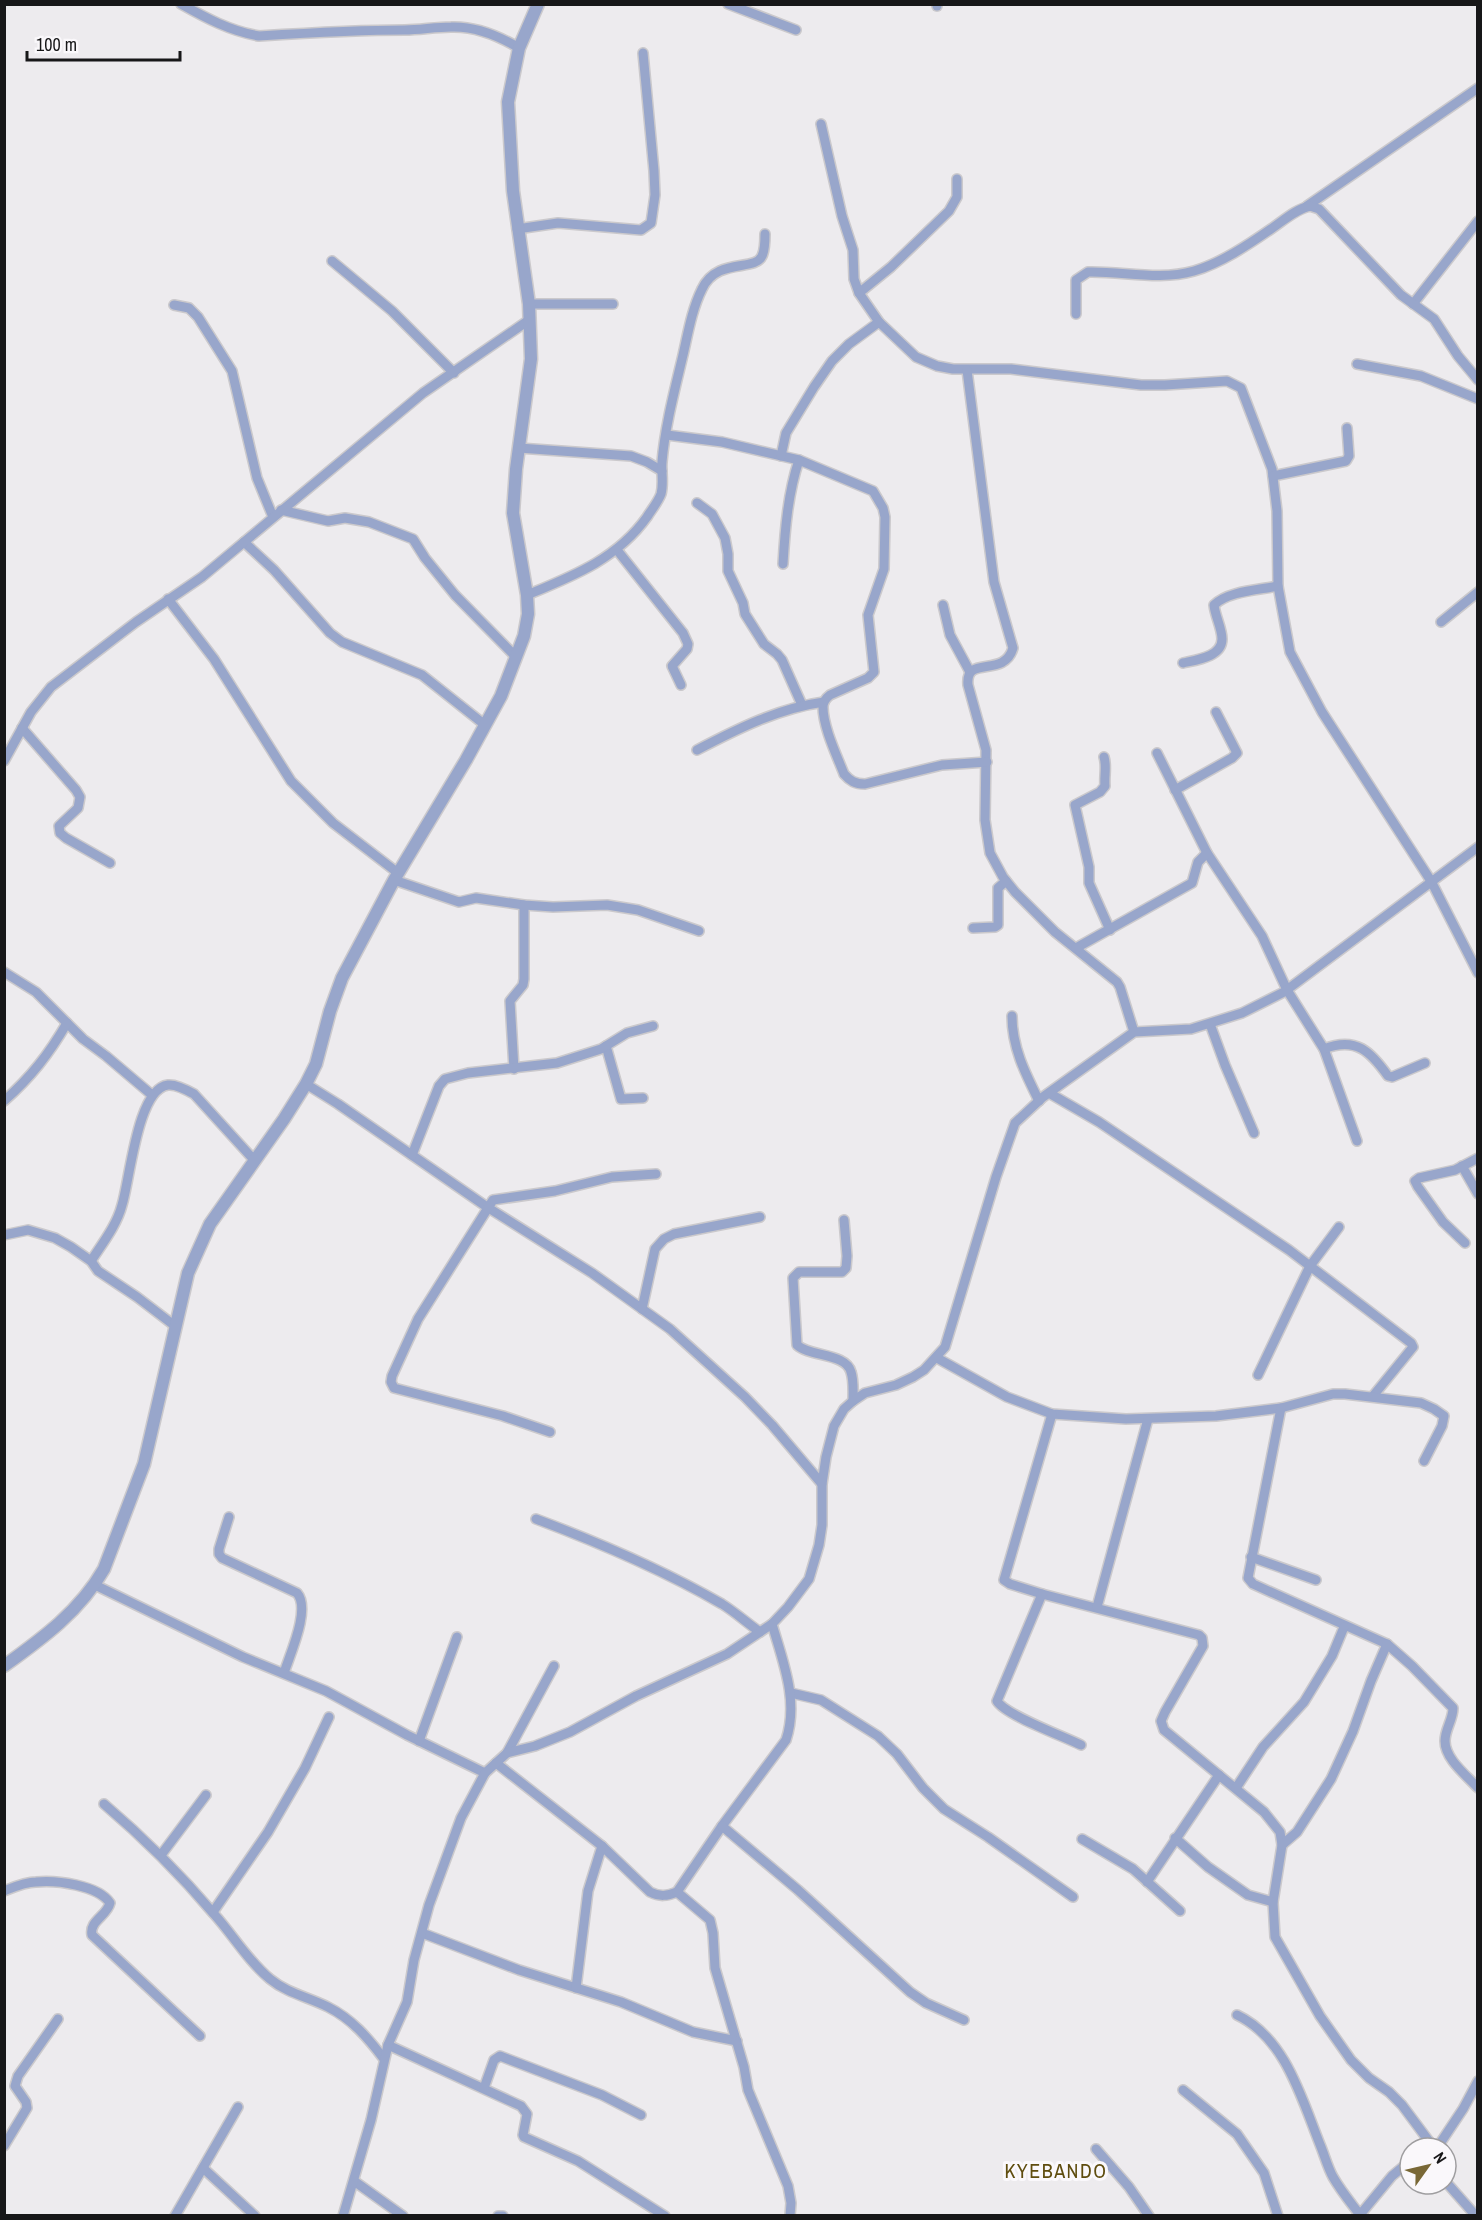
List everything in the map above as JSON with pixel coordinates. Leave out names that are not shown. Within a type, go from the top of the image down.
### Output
[{"type":"street","points":[[181,4],[214,22],[245,34],[259,36],[452,27],[472,29],[502,38],[519,48]]},
{"type":"street","points":[[4,1666],[72,1612],[95,1585],[110,1556],[124,1512],[144,1464],[188,1273],[210,1224],[306,1084],[316,1064],[330,1011],[342,978],[396,877],[466,760],[501,696],[525,636],[528,614],[527,596],[513,513],[531,359],[529,304],[513,191],[508,102],[519,48],[538,4]]},
{"type":"street","points":[[728,4],[796,30]]},
{"type":"street","points":[[517,229],[558,224],[641,230],[651,223],[655,195],[643,53]]},
{"type":"street","points":[[1076,314],[1076,280],[1088,272],[1176,275],[1195,271],[1217,262],[1307,206],[1478,87]]},
{"type":"street","points":[[821,124],[842,216],[853,250],[854,279],[859,293],[879,321],[916,357],[937,366],[967,370],[1011,369],[1141,385],[1165,386],[1227,381],[1241,388],[1273,476],[1277,511],[1278,585],[1290,652],[1341,742],[1431,881],[1478,974]]},
{"type":"street","points":[[859,293],[891,267],[949,212],[957,197],[957,179]]},
{"type":"street","points":[[1307,206],[1319,209],[1401,295],[1434,319],[1458,356],[1478,380]]},
{"type":"street","points":[[1413,304],[1478,221]]},
{"type":"street","points":[[527,596],[596,565],[617,550],[640,527],[658,501],[662,490],[667,435],[678,376],[701,291],[713,274],[722,268],[752,264],[760,260],[765,234]]},
{"type":"street","points":[[332,261],[392,311],[454,373]]},
{"type":"street","points":[[174,304],[189,308],[198,317],[232,371],[257,477],[277,514]]},
{"type":"street","points":[[529,304],[613,304]]},
{"type":"street","points":[[4,761],[31,712],[51,687],[168,599],[202,577],[423,393],[529,320]]},
{"type":"street","points":[[781,456],[786,433],[832,361],[849,344],[879,321]]},
{"type":"street","points":[[1357,364],[1421,376],[1476,394]]},
{"type":"street","points":[[967,370],[994,582],[1013,648],[1011,657],[1005,662],[973,669],[970,672]]},
{"type":"street","points":[[1273,476],[1346,461],[1349,456],[1347,428]]},
{"type":"street","points":[[667,435],[722,442],[800,460],[873,491],[880,500],[885,517],[884,569],[868,615],[874,672],[868,678],[830,695],[824,702],[823,708],[826,724],[844,774],[850,781],[865,784],[942,765],[987,762]]},
{"type":"street","points":[[519,448],[631,456],[662,471]]},
{"type":"street","points":[[783,564],[792,488],[800,460]]},
{"type":"street","points":[[697,503],[712,514],[725,538],[728,570],[745,614],[764,644],[782,660],[802,705]]},
{"type":"street","points":[[277,514],[328,521],[345,518],[369,522],[413,539],[425,558],[455,595],[516,657]]},
{"type":"street","points":[[244,542],[274,570],[330,633],[342,642],[422,675],[485,724]]},
{"type":"street","points":[[617,550],[669,613],[687,639],[687,649],[672,666],[681,685]]},
{"type":"street","points":[[1183,663],[1209,656],[1220,646],[1222,638],[1214,605],[1217,602],[1234,595],[1278,585]]},
{"type":"street","points":[[1441,622],[1478,592]]},
{"type":"street","points":[[168,599],[214,659],[291,781],[333,823],[396,877],[459,902],[476,898],[553,907],[607,905],[638,910],[699,932]]},
{"type":"street","points":[[943,605],[950,635],[970,672],[968,685],[984,740],[987,762],[985,820],[990,853],[1006,881],[1055,932],[1117,982],[1134,1032]]},
{"type":"street","points":[[697,750],[737,729],[802,705],[824,702]]},
{"type":"street","points":[[1175,790],[1237,753],[1216,712]]},
{"type":"street","points":[[22,728],[80,797],[78,808],[58,829],[60,833],[110,863]]},
{"type":"street","points":[[1157,753],[1207,853],[1262,936],[1287,990],[1324,1049],[1357,1141]]},
{"type":"street","points":[[1104,757],[1107,764],[1104,774],[1105,786],[1100,792],[1075,805],[1089,867],[1089,884],[1110,930]]},
{"type":"street","points":[[507,1753],[535,1746],[570,1732],[657,1686],[727,1654],[772,1624],[809,1579],[822,1525],[822,1484],[834,1426],[844,1409],[853,1401],[865,1393],[896,1385],[913,1377],[937,1358],[945,1347],[952,1331],[1015,1123],[1049,1093],[1134,1032],[1191,1029],[1210,1024],[1261,1004],[1287,990],[1478,847]]},
{"type":"street","points":[[1076,948],[1192,884],[1198,862],[1207,853]]},
{"type":"street","points":[[973,928],[998,925],[998,888],[1006,881]]},
{"type":"street","points":[[514,1069],[510,1001],[523,985],[524,979],[524,905]]},
{"type":"street","points":[[4,972],[36,993],[83,1039],[152,1095]]},
{"type":"street","points":[[1012,1016],[1012,1034],[1017,1052],[1039,1101]]},
{"type":"street","points":[[4,1101],[20,1087],[50,1053],[67,1023]]},
{"type":"street","points":[[1210,1024],[1254,1133]]},
{"type":"street","points":[[412,1155],[442,1081],[468,1073],[557,1063],[606,1046],[627,1033],[653,1026]]},
{"type":"street","points":[[1324,1049],[1342,1044],[1362,1048],[1376,1058],[1388,1076],[1392,1077],[1425,1064]]},
{"type":"street","points":[[606,1046],[621,1099],[643,1098]]},
{"type":"street","points":[[306,1084],[487,1207],[592,1273],[670,1329],[745,1397],[822,1484]]},
{"type":"street","points":[[91,1262],[122,1208],[139,1130],[146,1107],[158,1089],[169,1085],[194,1094],[255,1161]]},
{"type":"street","points":[[1049,1093],[1100,1122],[1310,1266],[1413,1345],[1373,1396]]},
{"type":"street","points":[[1465,1243],[1443,1222],[1418,1187],[1416,1180],[1462,1166],[1478,1158]]},
{"type":"street","points":[[1462,1166],[1478,1194]]},
{"type":"street","points":[[550,1432],[502,1416],[394,1388],[391,1382],[418,1319],[487,1207],[495,1199],[555,1191],[612,1177],[656,1174]]},
{"type":"street","points":[[642,1309],[655,1249],[664,1239],[674,1234],[760,1217]]},
{"type":"street","points":[[844,1221],[846,1268],[842,1272],[799,1272],[794,1278],[793,1301],[797,1345],[804,1350],[847,1364],[851,1372],[853,1401]]},
{"type":"street","points":[[1258,1375],[1310,1266],[1339,1227]]},
{"type":"street","points":[[4,1235],[28,1230],[40,1232],[71,1246],[91,1262],[98,1271],[176,1326]]},
{"type":"street","points":[[937,1358],[1007,1397],[1052,1414],[1148,1419],[1216,1416],[1281,1408],[1334,1394],[1421,1402],[1444,1416],[1442,1426],[1424,1461]]},
{"type":"street","points":[[1281,1408],[1248,1578],[1252,1584],[1344,1627],[1388,1644],[1412,1665],[1453,1708],[1453,1716],[1444,1742],[1449,1757],[1478,1788]]},
{"type":"street","points":[[1052,1414],[1004,1580],[1042,1594],[1199,1635],[1202,1638],[1203,1646],[1161,1721],[1167,1734],[1236,1788],[1271,1819],[1280,1832],[1282,1845],[1273,1902],[1275,1937],[1320,2016],[1351,2060],[1369,2078],[1389,2092],[1423,2136]]},
{"type":"street","points":[[1097,1607],[1148,1419]]},
{"type":"street","points":[[229,1518],[219,1549],[222,1558],[297,1593],[301,1598],[303,1611],[285,1673]]},
{"type":"street","points":[[536,1519],[605,1545],[646,1565],[724,1605],[760,1632]]},
{"type":"street","points":[[1251,1557],[1316,1580]]},
{"type":"street","points":[[95,1585],[243,1657],[326,1691],[419,1741],[485,1773]]},
{"type":"street","points":[[1042,1594],[997,1701],[1000,1706],[1024,1719],[1080,1745]]},
{"type":"street","points":[[496,1763],[602,1846],[650,1892],[659,1896],[668,1896],[677,1892],[722,1826],[786,1740],[790,1722],[791,1693],[772,1624]]},
{"type":"street","points":[[1236,1788],[1263,1747],[1304,1702],[1332,1656],[1344,1627]]},
{"type":"street","points":[[419,1741],[457,1637]]},
{"type":"street","points":[[1282,1845],[1297,1832],[1331,1779],[1388,1644]]},
{"type":"street","points":[[343,2216],[371,2120],[388,2045],[407,2002],[414,1960],[429,1905],[462,1818],[485,1773],[507,1753],[554,1666]]},
{"type":"street","points":[[791,1693],[821,1700],[878,1736],[897,1754],[923,1788],[944,1809],[1073,1897]]},
{"type":"street","points":[[213,1912],[268,1832],[305,1768],[329,1717]]},
{"type":"street","points":[[1147,1882],[1219,1775]]},
{"type":"street","points":[[161,1855],[206,1795]]},
{"type":"street","points":[[105,1804],[161,1855],[213,1912],[254,1964],[285,1989],[328,2007],[346,2018],[367,2036],[384,2059]]},
{"type":"street","points":[[722,1826],[798,1890],[910,1992],[926,2003],[964,2020]]},
{"type":"street","points":[[1175,1838],[1208,1867],[1248,1895],[1273,1902]]},
{"type":"street","points":[[1082,1839],[1133,1869],[1180,1911]]},
{"type":"street","points":[[576,1988],[588,1891],[602,1846]]},
{"type":"street","points":[[4,1891],[37,1881],[83,1886],[100,1893],[110,1903],[109,1909],[93,1925],[92,1935],[200,2036]]},
{"type":"street","points":[[677,1892],[705,1913],[710,1920],[715,1968],[737,2041],[748,2090],[788,2187],[791,2204],[790,2216]]},
{"type":"street","points":[[422,1933],[519,1970],[621,2002],[693,2032],[737,2041]]},
{"type":"street","points":[[1237,2015],[1252,2022],[1272,2042],[1287,2066],[1332,2176],[1359,2215],[1398,2171]]},
{"type":"street","points":[[4,2146],[27,2108],[26,2102],[15,2086],[18,2076],[58,2019]]},
{"type":"street","points":[[388,2045],[484,2088],[525,2110],[527,2114],[522,2135],[524,2137],[578,2161],[665,2216]]},
{"type":"street","points":[[484,2088],[494,2060],[500,2056],[602,2095],[641,2115]]},
{"type":"street","points":[[1441,2136],[1463,2109],[1478,2080]]},
{"type":"street","points":[[1184,2090],[1237,2134],[1264,2173],[1278,2216]]},
{"type":"street","points":[[175,2216],[238,2107]]},
{"type":"street","points":[[1096,2150],[1129,2187],[1149,2216]]},
{"type":"street","points":[[203,2168],[255,2216]]},
{"type":"street","points":[[354,2181],[403,2216]]},
{"type":"street","points":[[1458,2196],[1476,2216]]},
{"type":"street","points":[[498,2216],[503,2216]]},
{"type":"district","name":"KYEBANDO","points":[[1056,2171]]}]
